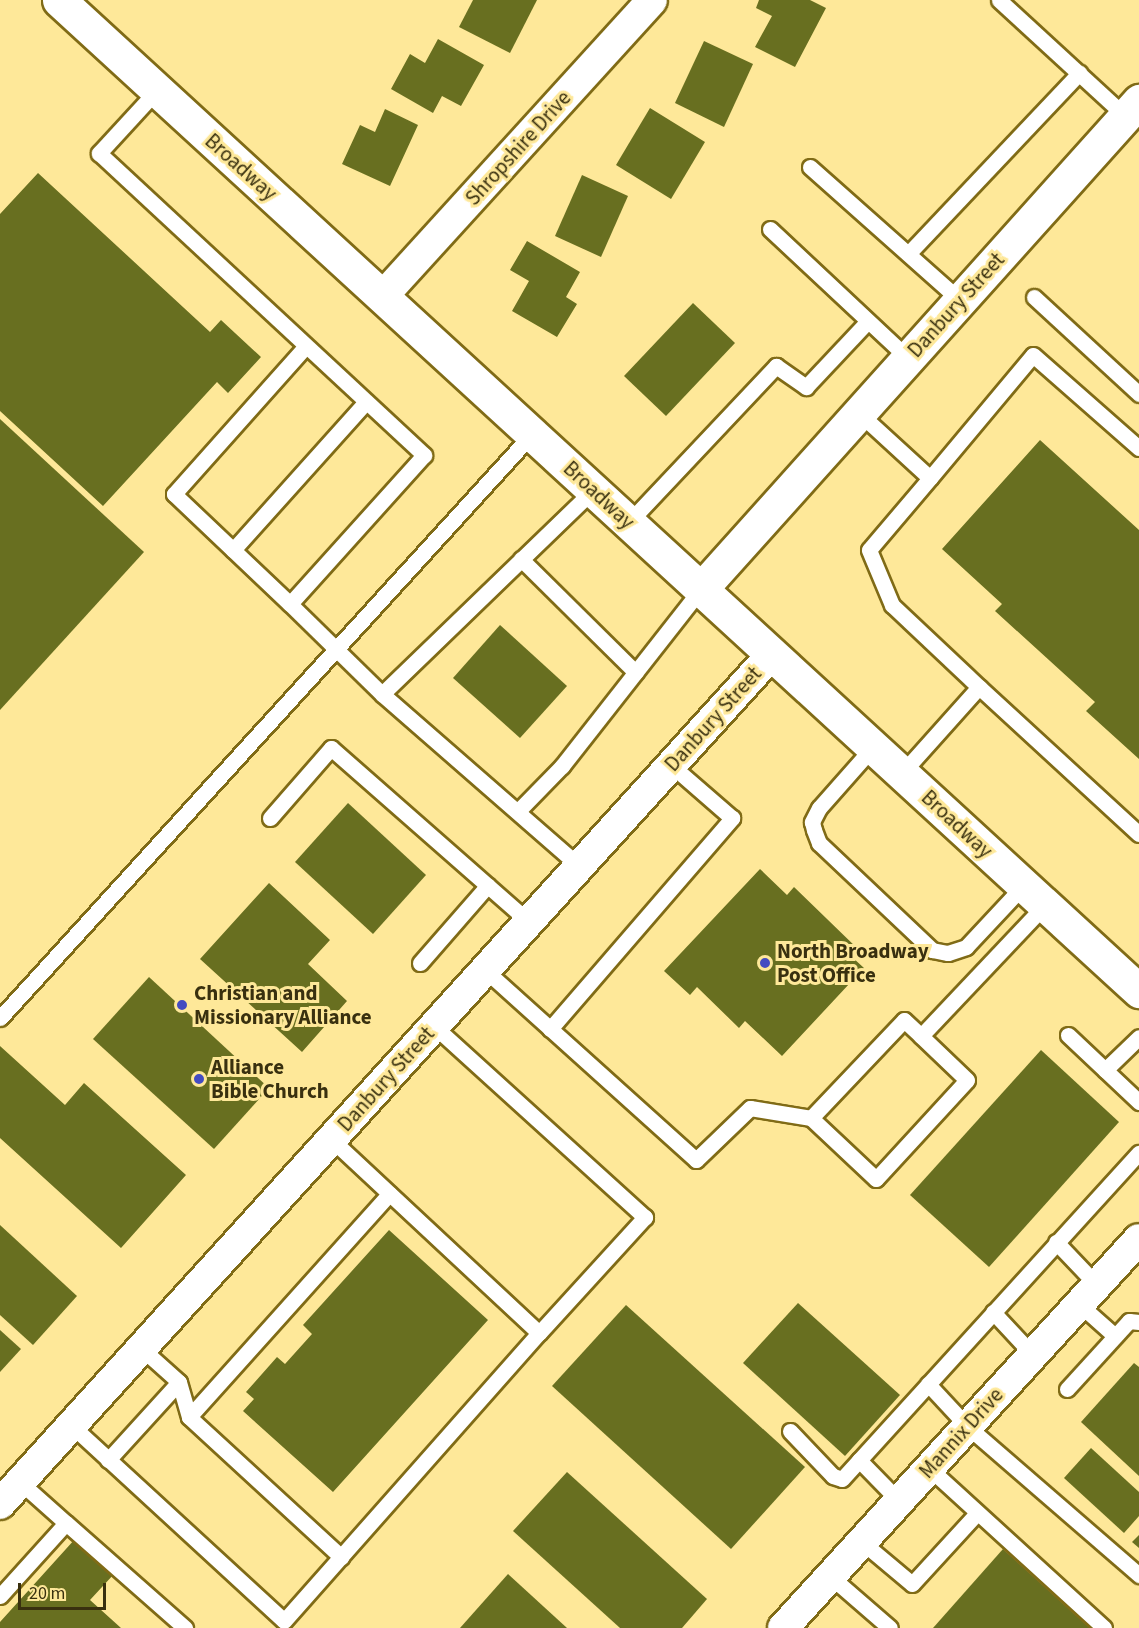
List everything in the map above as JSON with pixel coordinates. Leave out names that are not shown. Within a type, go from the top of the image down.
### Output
[{"type":"main road","name":"Broadway","points":[[59,0],[1139,991]]},
{"type":"main road","name":"Danbury Street","points":[[701,589],[1132,109]]},
{"type":"street","name":"Shropshire Drive","points":[[382,297],[652,0]]},
{"type":"street","name":"Danbury Street","points":[[0,1504],[772,654]]},
{"type":"street","name":"Mannix Drive","points":[[783,1628],[1139,1239]]},
{"type":"lane","points":[[999,0],[1079,73],[1132,109]]},
{"type":"lane","points":[[909,253],[1079,73]]},
{"type":"lane","points":[[157,90],[99,153],[305,347],[424,455],[290,604]]},
{"type":"lane","points":[[810,167],[960,300]]},
{"type":"lane","points":[[770,229],[867,323],[908,358]]},
{"type":"lane","points":[[1034,297],[1139,394]]},
{"type":"lane","points":[[628,523],[776,366],[806,387],[867,323]]},
{"type":"lane","points":[[305,347],[174,494],[337,648],[382,694],[519,810],[579,866]]},
{"type":"lane","points":[[1139,448],[1033,355],[869,550],[892,605],[1139,834]]},
{"type":"lane","points":[[233,550],[366,402]]},
{"type":"lane","points":[[859,413],[930,478]]},
{"type":"lane","points":[[0,1018],[532,434]]},
{"type":"lane","points":[[382,694],[593,490]]},
{"type":"lane","points":[[520,559],[635,672]]},
{"type":"lane","points":[[519,810],[562,766],[701,589]]},
{"type":"lane","points":[[902,773],[979,687]]},
{"type":"lane","points":[[873,747],[819,808],[812,822],[819,843],[933,950],[948,953],[966,946],[1034,895]]},
{"type":"lane","points":[[270,818],[331,748],[528,921]]},
{"type":"lane","points":[[550,1029],[732,818],[671,765]]},
{"type":"lane","points":[[420,963],[488,885]]},
{"type":"lane","points":[[921,1036],[1034,895]]},
{"type":"lane","points":[[485,970],[696,1160],[750,1108],[811,1118],[876,1179],[967,1080],[904,1020],[811,1118]]},
{"type":"lane","points":[[71,1425],[284,1621],[539,1332],[645,1217],[434,1026]]},
{"type":"lane","points":[[1068,1035],[1139,1102]]},
{"type":"lane","points":[[1105,1070],[1139,1037]]},
{"type":"lane","points":[[331,1139],[539,1332]]},
{"type":"lane","points":[[790,1431],[833,1476],[842,1479],[1139,1153]]},
{"type":"lane","points":[[189,1417],[389,1194]]},
{"type":"lane","points":[[1056,1242],[1115,1336]]},
{"type":"lane","points":[[993,1312],[1033,1355]]},
{"type":"lane","points":[[1068,1389],[1129,1321],[1139,1322]]},
{"type":"lane","points":[[141,1348],[179,1382],[189,1417],[341,1557]]},
{"type":"lane","points":[[108,1460],[179,1382]]},
{"type":"lane","points":[[928,1384],[968,1426],[1139,1575]]},
{"type":"lane","points":[[859,1460],[900,1501]]},
{"type":"lane","points":[[929,1468],[1104,1628]]},
{"type":"lane","points":[[20,1482],[185,1628]]},
{"type":"lane","points":[[862,1542],[912,1584],[977,1513]]},
{"type":"lane","points":[[0,1596],[66,1523]]},
{"type":"lane","points":[[831,1576],[890,1628]]},
{"type":"building","points":[[473,0],[537,0],[510,53],[459,27]]},
{"type":"building","points":[[759,0],[810,0],[826,8],[795,67],[755,47],[772,16],[756,8]]},
{"type":"building","points":[[438,39],[484,65],[461,106],[442,96],[433,113],[391,89],[410,54],[425,63]]},
{"type":"building","points":[[704,41],[753,64],[724,127],[675,103]]},
{"type":"building","points":[[650,108],[705,142],[671,199],[616,165]]},
{"type":"building","points":[[385,109],[418,125],[390,186],[342,164],[360,125],[375,132]]},
{"type":"building","points":[[38,173],[210,332],[221,320],[261,357],[228,393],[217,382],[103,506],[0,411],[0,214]]},
{"type":"building","points":[[582,175],[628,196],[601,257],[555,236]]},
{"type":"building","points":[[527,241],[580,272],[566,297],[577,304],[557,337],[512,311],[529,281],[510,270]]},
{"type":"building","points":[[693,303],[735,343],[666,416],[624,376]]},
{"type":"building","points":[[0,419],[144,552],[0,710]]},
{"type":"building","points":[[1040,440],[1139,530],[1139,759],[1086,711],[1095,702],[995,611],[1002,604],[942,549]]},
{"type":"building","points":[[500,625],[567,686],[520,738],[453,678]]},
{"type":"building","points":[[348,803],[426,875],[373,934],[295,862]]},
{"type":"building","name":"North Broadway Post Office","points":[[760,869],[787,895],[794,887],[859,950],[852,957],[864,968],[782,1056],[745,1021],[739,1028],[697,987],[690,995],[664,971]]},
{"type":"building","points":[[269,883],[330,940],[308,964],[347,1001],[302,1052],[200,959]]},
{"type":"building","points":[[149,977],[269,1088],[214,1149],[93,1039]]},
{"type":"building","points":[[0,1046],[65,1105],[84,1083],[186,1175],[121,1248],[0,1138]]},
{"type":"building","points":[[1041,1050],[1119,1122],[989,1267],[910,1195]]},
{"type":"building","points":[[0,1225],[77,1296],[33,1345],[0,1315]]},
{"type":"building","points":[[389,1230],[488,1320],[333,1492],[243,1411],[254,1399],[246,1392],[277,1357],[285,1364],[312,1334],[303,1325]]},
{"type":"building","points":[[798,1303],[900,1395],[845,1456],[743,1363]]},
{"type":"building","points":[[626,1305],[805,1467],[731,1549],[552,1386]]},
{"type":"building","points":[[0,1330],[21,1349],[0,1372]]},
{"type":"building","points":[[1134,1363],[1139,1367],[1139,1476],[1081,1422]]},
{"type":"building","points":[[1091,1448],[1139,1492],[1139,1516],[1124,1533],[1064,1478]]},
{"type":"building","points":[[567,1472],[707,1599],[682,1628],[620,1628],[513,1531]]},
{"type":"building","points":[[1139,1535],[1139,1548],[1132,1542]]},
{"type":"building","points":[[75,1539],[114,1574],[90,1600],[121,1628],[0,1628],[0,1622]]},
{"type":"building","points":[[1003,1549],[1090,1628],[933,1628]]},
{"type":"building","points":[[508,1574],[567,1628],[460,1628]]},
{"type":"place","name":"North Broadway Post Office","points":[[765,963]]},
{"type":"place","name":"Christian and Missionary Alliance","points":[[182,1005]]},
{"type":"place","name":"Alliance Bible Church","points":[[199,1079]]}]
